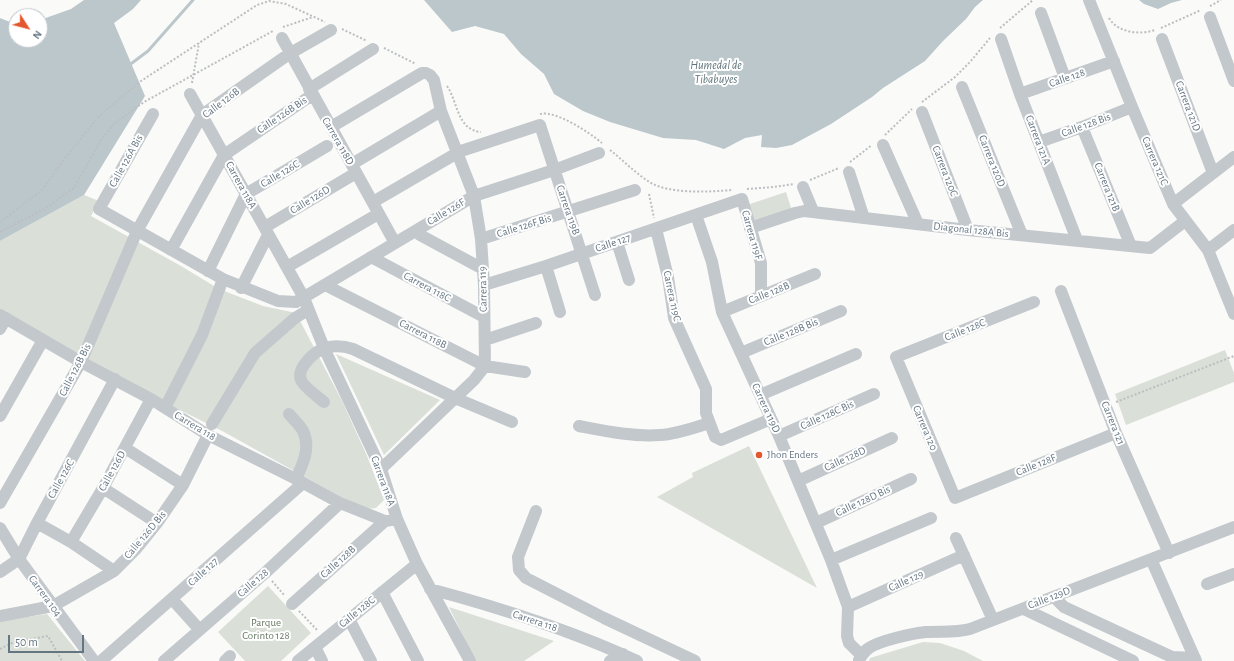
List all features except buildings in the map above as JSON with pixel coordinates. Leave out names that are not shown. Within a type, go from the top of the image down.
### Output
[{"type":"street","name":"Carrera 121C","points":[[1089,0],[1173,204],[1208,250],[1234,314]]},
{"type":"street","points":[[1207,11],[1234,80]]},
{"type":"street","points":[[1041,13],[1065,78]]},
{"type":"street","name":"Calle 126B","points":[[137,231],[202,115],[289,54],[332,27]]},
{"type":"street","name":"Carrera 121A","points":[[998,34],[1076,240]]},
{"type":"street","name":"Carrera 118D","points":[[282,38],[289,54],[395,243]]},
{"type":"street","name":"Carrera 121D","points":[[1162,39],[1213,173]]},
{"type":"street","name":"Calle 126B Bis","points":[[171,250],[224,154],[376,46]]},
{"type":"street","name":"Calle 128","points":[[1020,94],[1114,61]]},
{"type":"street","name":"Carrera 119","points":[[331,127],[422,73],[430,75],[434,80],[441,111],[455,154],[474,196],[481,239],[483,269],[485,366]]},
{"type":"street","name":"Carrera 120D","points":[[962,86],[1022,235]]},
{"type":"street","name":"Carrera 118A","points":[[190,94],[304,298],[324,348],[381,469],[397,519],[417,564],[470,661]]},
{"type":"street","name":"Calle 128 Bis","points":[[1039,142],[1132,107]]},
{"type":"street","name":"Carrera 120C","points":[[918,108],[968,230]]},
{"type":"street","name":"Calle 126D","points":[[266,231],[354,169],[441,111]]},
{"type":"street","name":"Calle 126A Bis","points":[[137,231],[99,209],[153,114]]},
{"type":"street","points":[[373,202],[455,154],[538,120]]},
{"type":"street","name":"Carrera 119B","points":[[538,120],[583,254],[595,295]]},
{"type":"street","name":"Carrera 121B","points":[[1082,127],[1131,246]]},
{"type":"street","points":[[880,142],[918,224]]},
{"type":"street","name":"Calle 126C","points":[[246,194],[327,146]]},
{"type":"street","name":"Calle 126F","points":[[304,298],[474,196],[554,170],[599,153]]},
{"type":"street","points":[[1173,204],[1234,157]]},
{"type":"street","points":[[849,172],[864,218]]},
{"type":"street","points":[[802,184],[813,211]]},
{"type":"street","name":"Calle 126F Bis","points":[[481,239],[635,190]]},
{"type":"street","name":"Calle 127","points":[[484,285],[583,254],[696,215],[742,193]]},
{"type":"street","name":"Carrera 119F","points":[[742,193],[750,228],[761,263],[762,296]]},
{"type":"street","points":[[208,271],[246,194]]},
{"type":"street","name":"Diagonal 128A Bis","points":[[750,228],[795,213],[813,211],[968,230],[1150,248],[1185,221]]},
{"type":"street","name":"Carrera 119D","points":[[696,215],[712,262],[722,312],[779,436],[831,560],[848,607],[847,636],[849,643],[857,651],[860,658]]},
{"type":"street","points":[[287,267],[373,217]]},
{"type":"street","name":"Carrera 119C","points":[[656,229],[668,277],[674,318],[706,389],[706,413],[715,437],[718,440],[721,440],[771,419]]},
{"type":"street","points":[[1208,250],[1234,230]]},
{"type":"street","points":[[137,231],[223,280],[241,288],[278,301],[296,302],[304,298]]},
{"type":"street","name":"Calle 126B Bis","points":[[0,504],[81,362],[137,231]]},
{"type":"street","points":[[241,288],[266,231]]},
{"type":"street","points":[[420,235],[483,269]]},
{"type":"street","points":[[617,242],[629,280]]},
{"type":"street","name":"Carrera 118C","points":[[371,257],[484,317]]},
{"type":"street","points":[[546,266],[560,312]]},
{"type":"street","name":"Calle 128B","points":[[722,312],[815,274]]},
{"type":"street","points":[[168,402],[202,335],[223,280]]},
{"type":"street","name":"Carrera 118B","points":[[325,285],[485,366],[525,372]]},
{"type":"street","name":"Carrera 121","points":[[1061,291],[1116,433],[1169,553]]},
{"type":"street","name":"Calle 128C","points":[[896,358],[1034,302]]},
{"type":"street","name":"Calle 126D Bis","points":[[53,606],[114,571],[136,549],[158,523],[184,485],[210,429],[255,353],[295,318],[308,310]]},
{"type":"street","name":"Calle 128B Bis","points":[[741,352],[841,311]]},
{"type":"street","points":[[0,329],[3,317]]},
{"type":"street","name":"Carrera 118","points":[[3,317],[81,362],[210,429],[340,503],[384,521]]},
{"type":"street","points":[[485,340],[536,323]]},
{"type":"street","points":[[0,416],[43,340]]},
{"type":"street","points":[[324,402],[302,381],[300,373],[303,365],[324,348],[342,345],[455,398],[512,422]]},
{"type":"street","points":[[760,395],[856,354]]},
{"type":"street","name":"Carrera 120","points":[[896,358],[955,498]]},
{"type":"street","points":[[381,469],[474,380],[485,366]]},
{"type":"street","name":"Calle 126C","points":[[19,560],[37,523],[115,379]]},
{"type":"street","name":"Calle 128C Bis","points":[[779,436],[874,394]]},
{"type":"street","name":"Calle 126D","points":[[71,542],[103,488],[151,399]]},
{"type":"street","points":[[289,414],[303,431],[307,445],[300,481]]},
{"type":"street","points":[[579,426],[620,433],[660,435],[682,431],[709,423]]},
{"type":"street","name":"Calle 128F","points":[[955,498],[1116,433]]},
{"type":"street","name":"Calle 128D","points":[[798,481],[892,438]]},
{"type":"street","points":[[124,448],[184,485]]},
{"type":"street","name":"Calle 128D Bis","points":[[816,523],[911,479]]},
{"type":"street","name":"Calle 127","points":[[101,661],[172,599],[300,481]]},
{"type":"street","points":[[103,488],[158,523]]},
{"type":"street","name":"Calle 128","points":[[164,661],[265,573],[340,503]]},
{"type":"street","points":[[536,511],[518,557],[519,570],[526,578],[604,618],[695,661]]},
{"type":"street","points":[[831,560],[931,518]]},
{"type":"street","points":[[384,521],[397,519]]},
{"type":"street","name":"Calle 128B","points":[[292,604],[384,521]]},
{"type":"street","points":[[37,523],[71,542],[114,571]]},
{"type":"street","name":"Calle 129D","points":[[860,658],[868,648],[875,644],[927,632],[965,631],[1234,527]]},
{"type":"street","name":"Carrera 104","points":[[0,528],[19,560],[94,661]]},
{"type":"street","points":[[956,538],[993,620]]},
{"type":"street","name":"Calle 129","points":[[848,607],[964,555]]},
{"type":"street","points":[[1151,559],[1195,660]]},
{"type":"street","points":[[0,572],[19,560]]},
{"type":"street","name":"Calle 128C","points":[[298,661],[417,564]]},
{"type":"street","points":[[1207,584],[1234,574]]},
{"type":"street","name":"Carrera 118","points":[[430,589],[532,619],[584,638],[637,661]]},
{"type":"street","points":[[382,592],[418,661]]},
{"type":"street","points":[[1054,597],[1064,607],[1172,657],[1195,660]]},
{"type":"street","points":[[172,599],[199,629]]},
{"type":"street","points":[[0,616],[53,606]]},
{"type":"street","points":[[1024,609],[1133,661]]},
{"type":"street","points":[[349,619],[371,661]]},
{"type":"street","points":[[315,647],[322,661]]},
{"type":"street","points":[[610,661],[623,654]]},
{"type":"path","points":[[538,120],[543,113],[556,115],[566,119],[600,141],[651,183],[664,188],[701,192],[742,193],[802,184],[845,165],[880,142],[955,77],[1033,0]]},
{"type":"path","points":[[1107,13],[1110,20],[1119,27],[1135,33],[1145,33],[1207,11],[1221,0]]},
{"type":"path","points":[[0,222],[42,190],[98,116],[141,81],[257,5],[269,2],[286,4],[332,27],[416,64]]},
{"type":"path","points":[[190,94],[199,43]]},
{"type":"path","points":[[446,84],[457,112],[466,126],[475,132],[486,133]]},
{"type":"path","points":[[649,194],[656,229]]},
{"type":"path","points":[[1106,406],[1234,356]]},
{"type":"path","points":[[0,649],[14,642],[48,636],[62,661]]},
{"type":"green space","points":[[786,192],[792,211],[753,224],[747,205]]},
{"type":"green space","points":[[84,195],[99,201],[91,216],[219,289],[263,306],[296,313],[342,401],[367,456],[384,500],[376,508],[367,509],[343,498],[224,432],[132,386],[0,313],[0,241]]},
{"type":"green space","points":[[1225,350],[1234,373],[1234,382],[1126,425],[1115,394]]},
{"type":"green space","points":[[336,354],[440,400],[384,455]]},
{"type":"green space","points":[[749,446],[817,588],[657,497],[693,477],[692,473]]},
{"type":"green space","name":"Parque Corinto 128","points":[[268,586],[311,633],[281,661],[245,661],[218,632]]},
{"type":"green space","points":[[449,607],[554,641],[524,661],[475,661]]},
{"type":"green space","points":[[47,614],[85,661],[0,661],[0,621]]},
{"type":"green space","points":[[923,642],[940,643],[964,651],[983,661],[869,661],[870,658]]},
{"type":"water","points":[[84,0],[141,0],[133,9],[114,23],[145,96],[84,195],[0,241],[0,18],[8,21],[8,48],[48,48],[48,17],[71,9]]},
{"type":"water","name":"Humedal de Tibabuyes","points":[[424,0],[983,0],[925,61],[831,124],[792,145],[776,148],[761,147],[762,135],[745,138],[724,149],[696,140],[663,138],[610,122],[583,111],[554,94],[544,74],[521,54],[504,34],[475,26],[452,32]]},
{"type":"water","points":[[1139,0],[1182,0],[1158,9],[1144,4]]},
{"type":"waterway","points":[[128,66],[148,51],[193,0]]},
{"type":"place","name":"Jhon Enders","points":[[759,455]]}]
